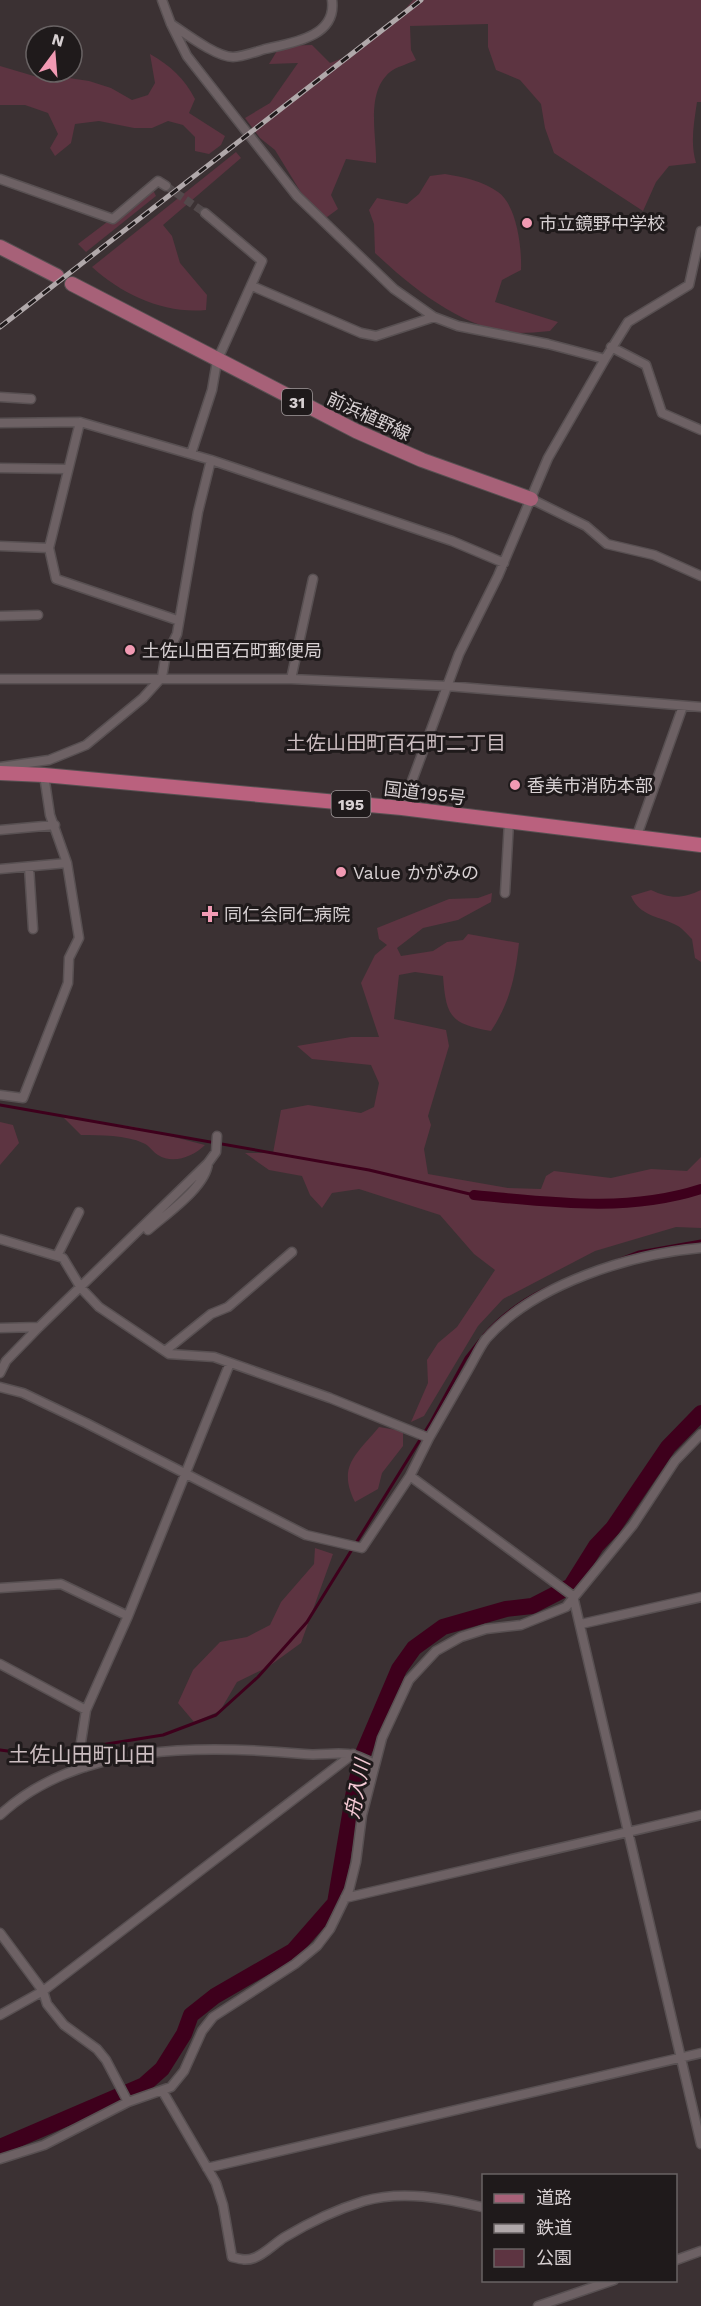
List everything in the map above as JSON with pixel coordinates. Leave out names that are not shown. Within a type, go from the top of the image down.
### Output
[{"type":"highway","name":"国道195号","points":[[0,773],[44,775],[402,808],[701,845]]},
{"type":"main road","points":[[0,247],[57,276]]},
{"type":"main road","name":"前浜植野線","points":[[72,284],[217,361],[366,435],[422,460],[531,499]]},
{"type":"street","points":[[162,0],[171,24],[193,63],[297,196],[394,290],[434,316],[458,326],[548,344],[605,359]]},
{"type":"street","points":[[171,24],[210,48],[232,57],[303,40],[324,28],[331,18],[332,0]]},
{"type":"street","points":[[0,179],[113,219],[158,182],[166,186]]},
{"type":"street","points":[[191,454],[212,390],[217,361],[262,261],[205,213]]},
{"type":"street","points":[[402,808],[459,654],[504,563],[548,458],[611,347],[628,322],[689,285],[701,231]]},
{"type":"street","points":[[252,286],[361,333],[376,336],[434,316]]},
{"type":"street","points":[[611,347],[646,365],[662,413],[701,430]]},
{"type":"street","points":[[0,398],[31,399]]},
{"type":"street","points":[[0,423],[80,422],[212,460],[452,541],[504,563]]},
{"type":"street","points":[[80,422],[49,548],[56,579],[177,620]]},
{"type":"street","points":[[0,767],[49,760],[86,746],[142,698],[162,677],[165,659],[177,634],[177,620],[212,460]]},
{"type":"street","points":[[0,468],[67,469]]},
{"type":"street","points":[[531,499],[586,526],[608,543],[654,555],[701,576]]},
{"type":"street","points":[[0,546],[49,548]]},
{"type":"street","points":[[291,679],[313,579]]},
{"type":"street","points":[[0,616],[38,615]]},
{"type":"street","points":[[0,679],[162,677],[291,679],[447,686],[701,707]]},
{"type":"street","points":[[636,838],[683,706]]},
{"type":"street","points":[[0,1095],[23,1098],[68,983],[69,958],[79,938],[67,863],[50,815],[44,775]]},
{"type":"street","points":[[505,893],[509,822]]},
{"type":"street","points":[[0,830],[55,825]]},
{"type":"street","points":[[0,870],[67,863]]},
{"type":"street","points":[[29,867],[33,928]]},
{"type":"street","points":[[0,1373],[6,1361],[39,1327],[208,1163],[216,1152],[217,1136]]},
{"type":"street","points":[[57,1256],[79,1212]]},
{"type":"street","points":[[0,1239],[63,1258],[81,1288],[99,1307],[169,1354],[214,1357],[330,1398],[427,1437]]},
{"type":"street","points":[[0,1387],[23,1393],[184,1471],[306,1535],[362,1548],[410,1476],[427,1437],[484,1341],[500,1325],[542,1296],[590,1275],[640,1256],[701,1248]]},
{"type":"street","points":[[165,1351],[211,1314],[238,1300],[292,1252]]},
{"type":"street","points":[[0,1329],[39,1327]]},
{"type":"street","points":[[85,1767],[79,1755],[86,1710],[128,1616],[184,1471],[230,1363]]},
{"type":"street","points":[[0,2159],[44,2145],[125,2096],[163,2092],[171,2087],[184,2071],[202,2031],[213,2017],[295,1964],[317,1946],[330,1929],[345,1898],[356,1862],[362,1815],[375,1764],[394,1707],[410,1680],[436,1651],[461,1637],[540,1619],[566,1607],[633,1525],[675,1461],[701,1434]]},
{"type":"street","points":[[410,1476],[573,1596],[701,2144]]},
{"type":"street","points":[[0,1588],[61,1584],[128,1616]]},
{"type":"street","points":[[581,1624],[701,1597]]},
{"type":"street","points":[[0,1664],[86,1710]]},
{"type":"street","points":[[0,1815],[40,1783],[85,1767],[176,1750],[218,1748],[317,1755],[352,1754],[375,1764]]},
{"type":"street","points":[[0,2015],[43,1991],[352,1754]]},
{"type":"street","points":[[345,1898],[701,1815]]},
{"type":"street","points":[[0,1933],[43,1991],[47,2004],[64,2025],[97,2049],[106,2060],[125,2096]]},
{"type":"street","points":[[207,2168],[701,2053]]},
{"type":"street","points":[[163,2092],[207,2168],[224,2205],[232,2257],[245,2260],[257,2257],[316,2218],[366,2200],[399,2195],[452,2199],[482,2207]]},
{"type":"street","points":[[677,2259],[701,2251]]},
{"type":"street","points":[[538,2306],[608,2282]]},
{"type":"green space","points":[[413,0],[701,0],[701,102],[697,102],[693,140],[696,163],[669,166],[656,182],[643,211],[554,153],[545,128],[541,104],[520,80],[496,70],[488,47],[488,24],[410,26],[411,50],[416,60],[390,72],[377,91],[374,115],[376,163],[346,159],[331,195],[338,209],[323,220],[305,199],[275,150],[260,138],[245,118],[270,103],[298,63],[269,64],[280,46],[312,45],[330,63],[352,52],[398,17]]},
{"type":"green space","points":[[150,54],[176,73],[186,85],[195,99],[189,113],[225,136],[221,145],[209,154],[195,151],[195,137],[183,125],[168,121],[152,128],[134,128],[99,121],[75,124],[71,143],[55,156],[50,148],[58,134],[48,113],[25,105],[0,105],[0,66],[24,73],[24,84],[84,84],[84,80],[111,88],[132,100],[148,95],[155,83]]},
{"type":"green space","points":[[236,152],[241,158],[163,225],[172,236],[180,263],[207,295],[206,310],[160,306],[117,286],[92,267]]},
{"type":"green space","points":[[445,174],[479,182],[492,188],[504,198],[510,207],[517,228],[521,270],[502,280],[495,302],[558,322],[550,331],[518,333],[498,330],[459,316],[422,293],[375,253],[374,224],[369,210],[377,198],[407,204],[419,194],[430,176]]},
{"type":"green space","points":[[152,188],[156,196],[86,252],[78,244]]},
{"type":"green space","points":[[651,890],[676,897],[701,890],[701,962],[695,958],[692,939],[684,930],[645,912],[631,896]]},
{"type":"green space","points":[[492,893],[491,902],[458,920],[423,928],[397,948],[401,956],[433,951],[447,942],[463,940],[468,934],[519,943],[511,989],[503,1010],[491,1031],[467,1025],[453,1016],[446,1000],[443,976],[415,972],[399,975],[394,1019],[446,1030],[449,1046],[428,1116],[431,1125],[424,1149],[428,1174],[508,1188],[541,1189],[546,1176],[554,1171],[611,1178],[651,1169],[687,1171],[701,1157],[701,1228],[676,1227],[595,1251],[503,1299],[478,1326],[424,1416],[411,1422],[428,1383],[427,1360],[438,1343],[457,1327],[495,1270],[474,1254],[440,1215],[359,1189],[332,1193],[322,1208],[310,1195],[302,1176],[269,1170],[245,1153],[273,1153],[281,1110],[308,1105],[361,1113],[374,1107],[379,1083],[371,1065],[312,1059],[297,1046],[351,1037],[379,1037],[361,983],[375,955],[387,945],[379,939],[377,928],[449,899],[478,898]]},
{"type":"green space","points":[[63,1117],[135,1127],[205,1145],[195,1153],[183,1158],[164,1158],[147,1145],[129,1138],[81,1135]]},
{"type":"green space","points":[[0,1122],[13,1125],[19,1143],[0,1165]]},
{"type":"green space","points":[[379,1427],[403,1431],[403,1446],[382,1473],[378,1489],[355,1502],[350,1490],[349,1470],[357,1454]]},
{"type":"green space","points":[[315,1548],[333,1554],[301,1643],[268,1667],[237,1682],[220,1711],[194,1722],[178,1703],[193,1670],[220,1642],[247,1637],[270,1625],[281,1602],[314,1564]]},
{"type":"waterway","points":[[0,1105],[369,1170],[474,1195]]},
{"type":"waterway","points":[[474,1195],[588,1204],[645,1201],[701,1189]]},
{"type":"waterway","points":[[613,1262],[639,1252],[701,1241]]},
{"type":"waterway","points":[[484,1335],[516,1306],[554,1285]]},
{"type":"waterway","points":[[0,1750],[38,1755],[163,1735],[216,1715],[258,1677],[307,1622],[431,1422],[466,1358],[480,1340]]},
{"type":"waterway","name":"舟入川","points":[[0,2147],[144,2085],[162,2069],[184,2034],[191,2015],[215,1996],[293,1951],[335,1903],[354,1791],[364,1751],[399,1669],[414,1648],[443,1627],[506,1609],[532,1606],[571,1586],[596,1546],[613,1528],[668,1447],[701,1413]]},
{"type":"tunnel","points":[[166,186],[205,213]]},
{"type":"railway","points":[[0,327],[421,0]]},
{"type":"place","name":"市立鏡野中学校","points":[[527,223]]},
{"type":"place","name":"土佐山田百石町郵便局","points":[[130,650]]},
{"type":"place","name":"香美市消防本部","points":[[515,785]]},
{"type":"place","name":"Value かがみの","points":[[341,872]]},
{"type":"place","name":"同仁会同仁病院","points":[[210,914]]},
{"type":"district","name":"土佐山田町百石町二丁目","points":[[396,743]]},
{"type":"district","name":"土佐山田町山田","points":[[82,1754]]}]
